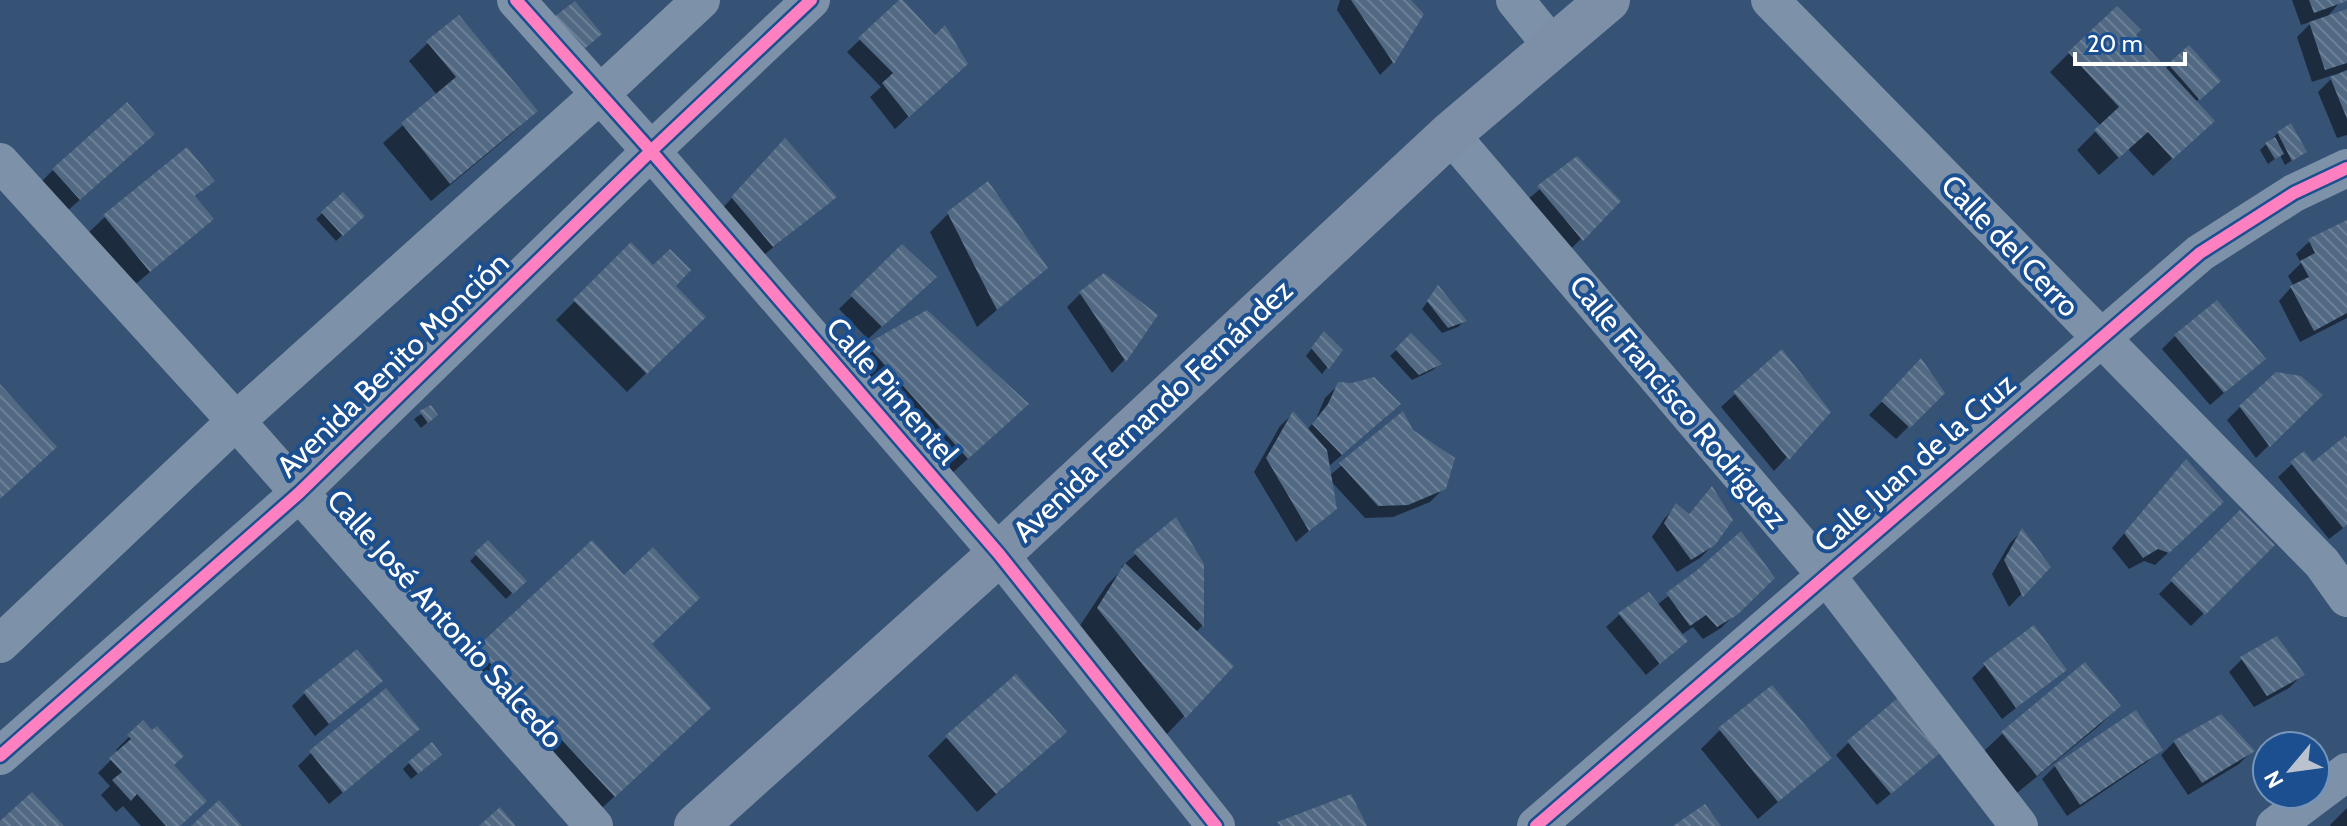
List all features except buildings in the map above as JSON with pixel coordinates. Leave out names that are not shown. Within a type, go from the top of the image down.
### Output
[{"type":"main road","name":"Avenida Fernando Fernández","points":[[698,825],[999,554],[1450,134],[1608,0]]},
{"type":"street","name":"Calle Pimentel","points":[[516,0],[651,151],[999,554],[1216,826]]},
{"type":"street","name":"Avenida Benito Monción","points":[[0,644],[236,421],[701,0]]},
{"type":"street","name":"Avenida Benito Monción","points":[[0,756],[299,493],[811,0]]},
{"type":"street","points":[[1515,0],[1552,46]]},
{"type":"street","name":"Calle del Cerro","points":[[1770,0],[2322,563],[2347,598]]},
{"type":"street","name":"Calle Francisco Rodríguez","points":[[1450,134],[1826,575],[2019,826]]},
{"type":"street","name":"Calle José Antonio Salcedo","points":[[0,162],[236,421],[594,826]]},
{"type":"street","name":"Calle Juan de la Cruz","points":[[1536,826],[2200,253],[2294,193],[2347,168]]},
{"type":"street","points":[[2275,826],[2347,772]]},
{"type":"cycle path","points":[[516,0],[651,151],[999,554],[1216,826]]},
{"type":"cycle path","points":[[0,756],[299,493],[811,0]]},
{"type":"cycle path","points":[[1536,826],[2200,253],[2294,193],[2347,168]]}]
